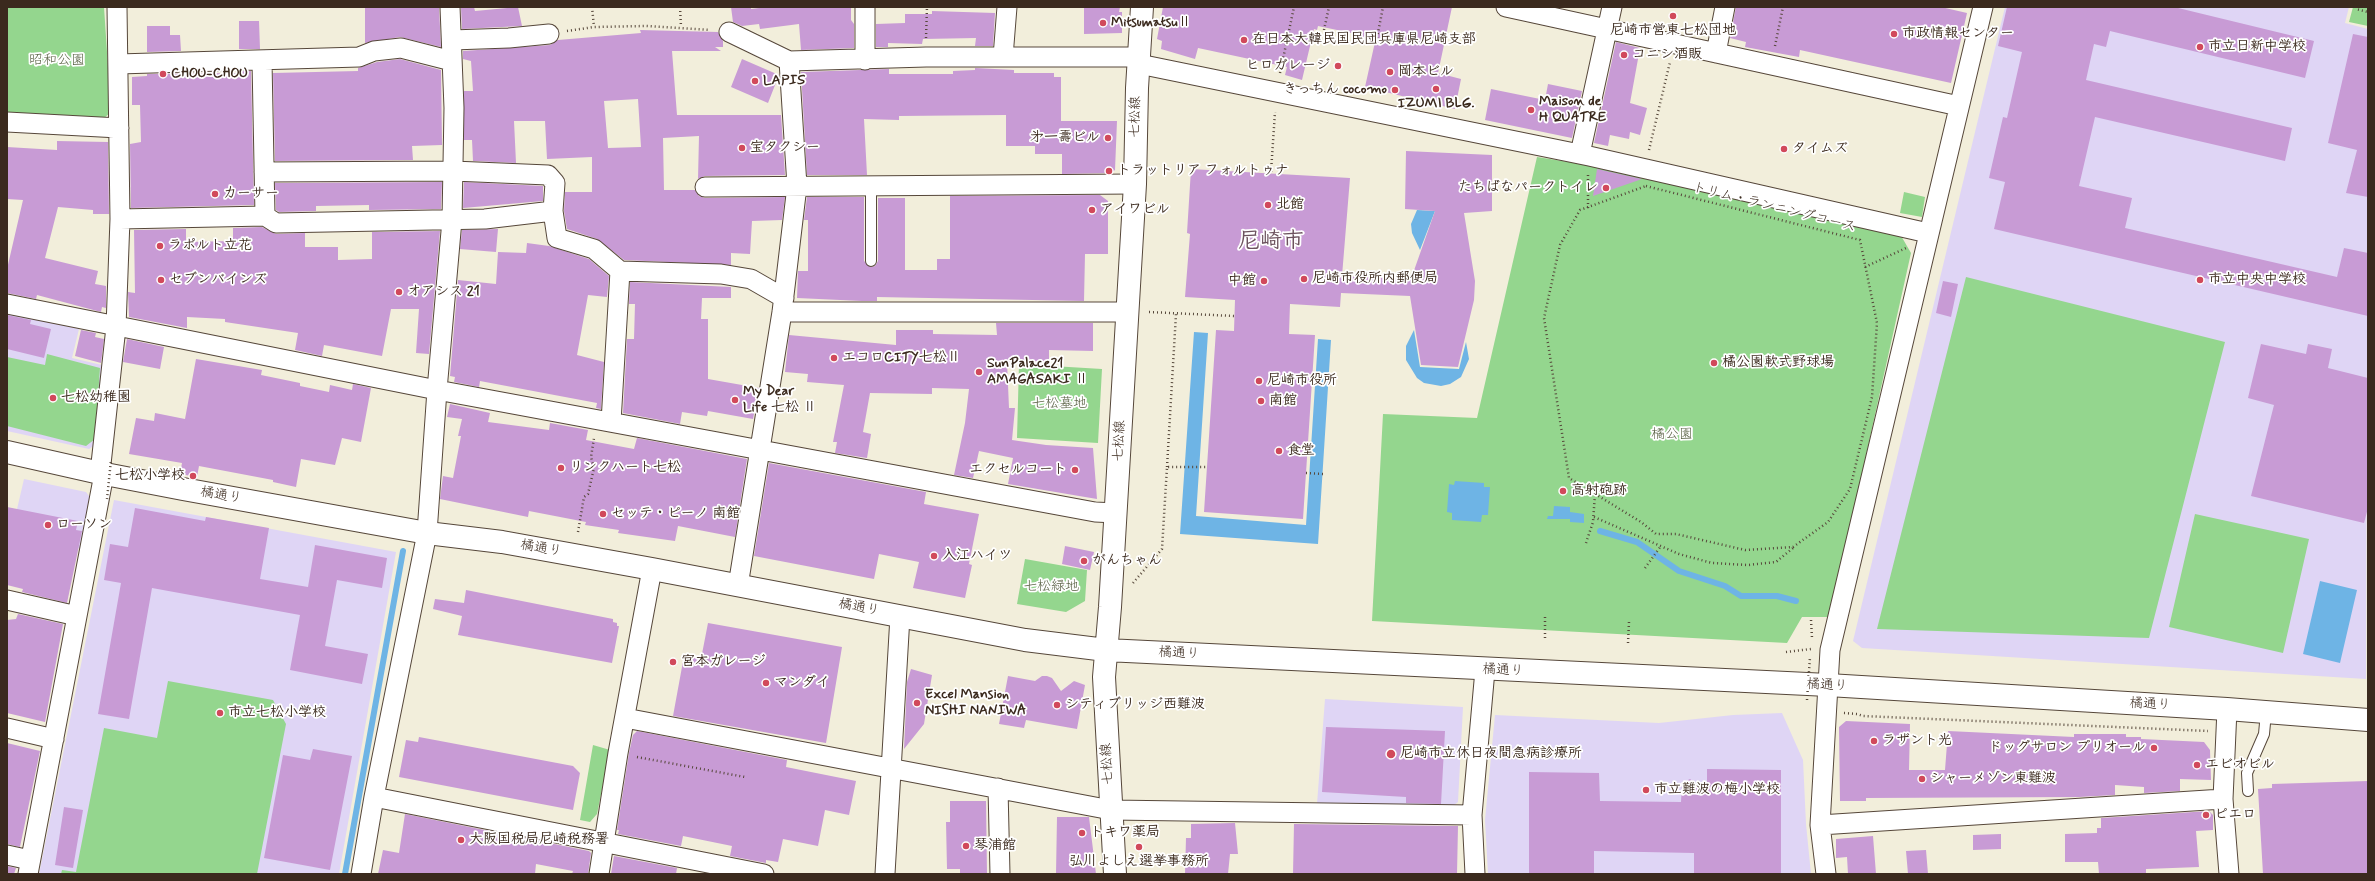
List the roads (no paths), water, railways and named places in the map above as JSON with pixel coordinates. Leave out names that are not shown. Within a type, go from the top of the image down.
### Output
[{"type":"street","points":[[7,855],[29,867],[105,469],[116,327],[120,219],[116,7]]},
{"type":"street","points":[[361,874],[374,797],[427,533],[437,390],[452,220],[452,40],[450,7]]},
{"type":"street","points":[[864,7],[864,60]]},
{"type":"street","points":[[1003,57],[1006,7]]},
{"type":"street","name":"七松線","points":[[1115,874],[1104,677],[1116,513],[1135,184],[1142,7]]},
{"type":"street","points":[[1506,7],[1959,106]]},
{"type":"street","points":[[1585,155],[1612,7]]},
{"type":"street","points":[[1716,54],[1725,7]]},
{"type":"street","points":[[1826,874],[1820,825],[1830,650],[1983,7]]},
{"type":"street","points":[[728,32],[789,61],[926,57],[1139,60],[1276,92],[1585,155],[1928,233]]},
{"type":"street","points":[[452,40],[509,38],[549,34]]},
{"type":"street","points":[[118,64],[359,57],[374,51],[401,48],[452,61]]},
{"type":"street","points":[[262,61],[265,216]]},
{"type":"street","points":[[738,586],[762,449],[783,305],[797,186],[789,61]]},
{"type":"street","points":[[7,122],[119,128]]},
{"type":"street","points":[[264,172],[453,171],[548,175],[554,183],[553,211],[558,238],[594,249],[620,271],[721,274],[751,279],[783,305],[1127,312]]},
{"type":"street","points":[[705,187],[1135,184]]},
{"type":"street","points":[[120,219],[265,216],[276,223],[452,220],[485,219],[553,211]]},
{"type":"street","points":[[604,421],[620,271]]},
{"type":"street","points":[[7,304],[437,390],[762,449],[1095,512],[1116,513]]},
{"type":"street","name":"橘通り","points":[[7,452],[105,469],[427,533],[502,542],[1025,640],[1106,650],[1828,686],[2227,709],[2368,720]]},
{"type":"street","points":[[599,874],[605,844],[618,754],[652,569]]},
{"type":"street","points":[[7,600],[77,616]]},
{"type":"street","points":[[885,874],[893,767],[900,616]]},
{"type":"street","points":[[1475,874],[1472,815],[1485,670]]},
{"type":"street","points":[[2227,709],[2223,799],[2229,874]]},
{"type":"street","points":[[625,718],[893,767],[1111,810],[1472,815]]},
{"type":"street","points":[[7,728],[54,739]]},
{"type":"street","points":[[998,788],[1000,874]]},
{"type":"street","points":[[374,797],[605,844],[764,874]]},
{"type":"street","points":[[1820,825],[2223,799]]},
{"type":"lane","points":[[871,185],[871,261]]},
{"type":"lane","points":[[2248,790],[2247,774],[2264,734],[2266,712]]},
{"type":"water","points":[[1417,210],[1435,211],[1420,250],[1412,233],[1411,224]]},
{"type":"water","points":[[1414,330],[1420,367],[1459,369],[1466,342],[1469,359],[1461,377],[1450,384],[1441,386],[1424,383],[1417,378],[1406,360],[1406,346]]},
{"type":"water","points":[[1194,332],[1208,333],[1196,516],[1306,525],[1318,339],[1331,340],[1318,544],[1180,534]]},
{"type":"water","points":[[1455,481],[1484,483],[1484,487],[1490,487],[1488,515],[1482,515],[1481,522],[1452,520],[1452,513],[1447,512],[1449,484],[1454,485]]},
{"type":"water","points":[[1554,506],[1570,507],[1570,512],[1584,514],[1584,523],[1570,522],[1570,519],[1547,519],[1548,516],[1553,516]]},
{"type":"water","points":[[2320,581],[2357,590],[2340,663],[2303,654]]},
{"type":"waterway","points":[[1600,531],[1637,542],[1679,571],[1725,586],[1741,596],[1777,596],[1796,601]]},
{"type":"waterway","points":[[345,874],[403,551]]},
{"type":"place","name":"尼崎市営東七松団地","points":[[1673,16]]},
{"type":"place","name":"MitsumatsuⅡ","points":[[1103,23]]},
{"type":"place","name":"市政情報センター","points":[[1894,34]]},
{"type":"place","name":"在日本大韓民国民団兵庫県尼崎支部","points":[[1244,40]]},
{"type":"place","name":"市立日新中学校","points":[[2200,47]]},
{"type":"place","name":"コニシ酒販","points":[[1624,55]]},
{"type":"place","name":"ヒロガレージ","points":[[1338,66]]},
{"type":"place","name":"岡本ビル","points":[[1390,72]]},
{"type":"place","name":"CHOU-CHOU","points":[[163,74]]},
{"type":"place","name":"LAPIS","points":[[755,81]]},
{"type":"place","name":"IZUMI BLG.","points":[[1436,89]]},
{"type":"place","name":"きっちん cocomo","points":[[1395,90]]},
{"type":"place","name":"Maison de H QUATRE","points":[[1531,110]]},
{"type":"place","name":"㐧一壽ビル","points":[[1108,138]]},
{"type":"place","name":"宝タクシー","points":[[742,148]]},
{"type":"place","name":"タイムズ","points":[[1784,149]]},
{"type":"place","name":"トラットリア フォルトゥナ","points":[[1109,171]]},
{"type":"place","name":"たちばなパークトイレ","points":[[1606,188]]},
{"type":"place","name":"カーサー","points":[[215,194]]},
{"type":"place","name":"北館","points":[[1268,205]]},
{"type":"place","name":"アイワビル","points":[[1092,210]]},
{"type":"place","name":"ラポルト立花","points":[[160,246]]},
{"type":"place","name":"尼崎市役所内郵便局","points":[[1304,279]]},
{"type":"place","name":"セブンバインズ","points":[[161,280]]},
{"type":"place","name":"市立中央中学校","points":[[2200,280]]},
{"type":"place","name":"中館","points":[[1264,281]]},
{"type":"place","name":"オアシス 21","points":[[399,292]]},
{"type":"place","name":"エコロCITY七松Ⅱ","points":[[834,358]]},
{"type":"place","name":"橘公園軟式野球場","points":[[1714,363]]},
{"type":"place","name":"SunPalace21 AMAGASAKI Ⅱ","points":[[979,372]]},
{"type":"place","name":"尼崎市役所","points":[[1259,381]]},
{"type":"place","name":"七松幼稚園","points":[[53,398]]},
{"type":"place","name":"My Dear Life 七松 Ⅱ","points":[[735,400]]},
{"type":"place","name":"南館","points":[[1261,401]]},
{"type":"place","name":"食堂","points":[[1279,451]]},
{"type":"place","name":"リンクハート七松","points":[[561,468]]},
{"type":"place","name":"エクセルコート","points":[[1075,470]]},
{"type":"place","name":"七松小学校","points":[[193,476]]},
{"type":"place","name":"高射砲跡","points":[[1563,491]]},
{"type":"place","name":"セッテ・ピーノ 南館","points":[[603,514]]},
{"type":"place","name":"ローソン","points":[[48,525]]},
{"type":"place","name":"入江ハイツ","points":[[934,556]]},
{"type":"place","name":"がんちゃん","points":[[1084,561]]},
{"type":"place","name":"宮本ガレージ","points":[[673,662]]},
{"type":"place","name":"マンダイ","points":[[766,683]]},
{"type":"place","name":"Excel Mansion NISHI NANIWA","points":[[917,703]]},
{"type":"place","name":"シティブリッジ西難波","points":[[1057,705]]},
{"type":"place","name":"市立七松小学校","points":[[220,713]]},
{"type":"place","name":"ラザント光","points":[[1874,741]]},
{"type":"place","name":"ドッグサロン プリオール","points":[[2154,748]]},
{"type":"place","name":"尼崎市立休日夜間急病診療所","points":[[1391,754]]},
{"type":"place","name":"エビオビル","points":[[2197,765]]},
{"type":"place","name":"シャーメゾン東難波","points":[[1922,779]]},
{"type":"place","name":"市立難波の梅小学校","points":[[1646,790]]},
{"type":"place","name":"ピエロ","points":[[2206,815]]},
{"type":"place","name":"トキワ薬局","points":[[1082,833]]},
{"type":"place","name":"大阪国税局尼崎税務署","points":[[461,840]]},
{"type":"place","name":"琴浦館","points":[[966,846]]},
{"type":"place","name":"弘川よしえ選挙事務所","points":[[1139,847]]},
{"type":"district","name":"尼崎市","points":[[1271,242]]},
{"type":"park label","name":"昭和公園","points":[[57,61]]},
{"type":"park label","name":"七松墓地","points":[[1059,404]]},
{"type":"park label","name":"橘公園","points":[[1672,435]]},
{"type":"park label","name":"七松緑地","points":[[1051,587]]}]
